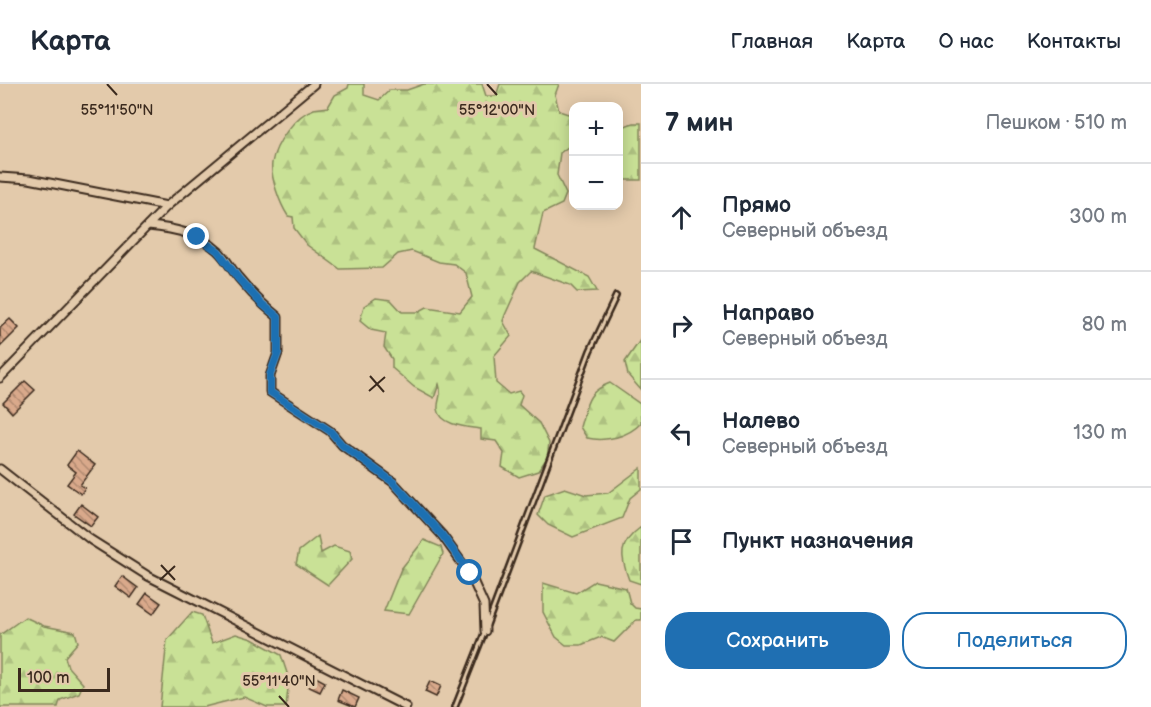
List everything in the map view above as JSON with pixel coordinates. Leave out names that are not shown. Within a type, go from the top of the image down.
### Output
[{"type":"street","points":[[1,375],[167,206],[314,84]]},
{"type":"street","points":[[0,177],[29,179],[167,206]]},
{"type":"street","points":[[148,226],[172,228],[197,237],[218,251],[238,278],[261,303],[278,317],[278,353],[270,375],[270,392],[330,431],[342,445],[393,482],[442,535],[470,573],[484,605],[485,631]]},
{"type":"street","points":[[0,469],[91,540],[148,576],[406,707]]},
{"type":"lane","points":[[454,707],[485,631],[590,351],[616,296]]},
{"type":"green space","points":[[349,84],[364,84],[364,95],[379,100],[390,90],[407,90],[424,84],[482,84],[486,96],[496,96],[500,84],[559,84],[555,95],[559,111],[569,114],[569,147],[560,153],[557,175],[566,194],[562,204],[543,213],[535,249],[589,277],[597,291],[577,292],[570,285],[531,271],[520,282],[503,321],[511,336],[494,356],[496,383],[509,394],[519,391],[522,395],[519,405],[539,423],[549,443],[547,458],[538,471],[519,477],[502,467],[504,453],[496,441],[481,439],[481,429],[455,425],[444,419],[438,409],[439,384],[434,398],[414,387],[392,368],[392,359],[384,347],[386,333],[371,330],[360,321],[364,306],[376,298],[391,300],[402,312],[418,312],[427,307],[460,312],[472,297],[466,273],[454,264],[439,262],[412,251],[398,254],[382,268],[340,269],[307,245],[294,228],[293,217],[288,216],[282,205],[274,183],[272,169],[277,147],[300,117],[314,109],[328,107],[335,95],[348,88]]},
{"type":"green space","points":[[641,123],[641,180],[624,180],[623,127]]},
{"type":"green space","points":[[641,339],[641,390],[628,375],[625,362]]},
{"type":"green space","points":[[610,383],[640,404],[641,423],[630,432],[616,437],[587,438],[580,427],[586,405],[596,390]]},
{"type":"green space","points":[[641,468],[641,489],[630,498],[622,518],[573,537],[548,525],[538,515],[545,495],[565,488],[586,495],[608,493]]},
{"type":"green space","points":[[641,527],[641,584],[629,580],[623,551],[628,539]]},
{"type":"green space","points":[[318,536],[321,553],[334,546],[350,551],[352,559],[328,585],[296,564],[299,551]]},
{"type":"green space","points":[[424,540],[441,547],[443,554],[409,614],[384,611],[401,569]]},
{"type":"green space","points":[[595,581],[626,588],[630,603],[635,608],[641,609],[641,620],[636,620],[614,642],[601,637],[581,645],[566,645],[556,637],[543,612],[543,583],[576,593]]},
{"type":"green space","points":[[192,612],[202,615],[212,643],[236,634],[252,639],[281,655],[289,679],[286,707],[267,707],[244,697],[204,707],[160,707],[167,640]]},
{"type":"green space","points":[[25,617],[44,626],[75,632],[78,642],[65,657],[68,667],[83,684],[79,693],[60,700],[58,707],[0,707],[0,635]]},
{"type":"building","points":[[10,319],[19,328],[0,347],[0,328]]},
{"type":"building","points":[[25,381],[35,390],[12,413],[3,403]]},
{"type":"building","points":[[77,451],[95,465],[80,485],[85,488],[81,494],[67,484],[76,472],[67,465]]},
{"type":"building","points":[[81,504],[98,517],[91,526],[74,514]]},
{"type":"building","points":[[122,576],[138,588],[131,598],[115,586]]},
{"type":"building","points":[[147,593],[161,603],[153,614],[139,604]]},
{"type":"building","points":[[310,674],[325,682],[320,692],[305,685]]},
{"type":"building","points":[[430,681],[441,686],[436,697],[425,692]]},
{"type":"building","points":[[342,690],[359,698],[355,707],[338,700]]},
{"type":"route","points":[[197,237],[218,251],[238,278],[261,303],[278,317],[278,353],[270,375],[270,392],[330,431],[342,445],[393,482],[442,535],[470,573]]}]
